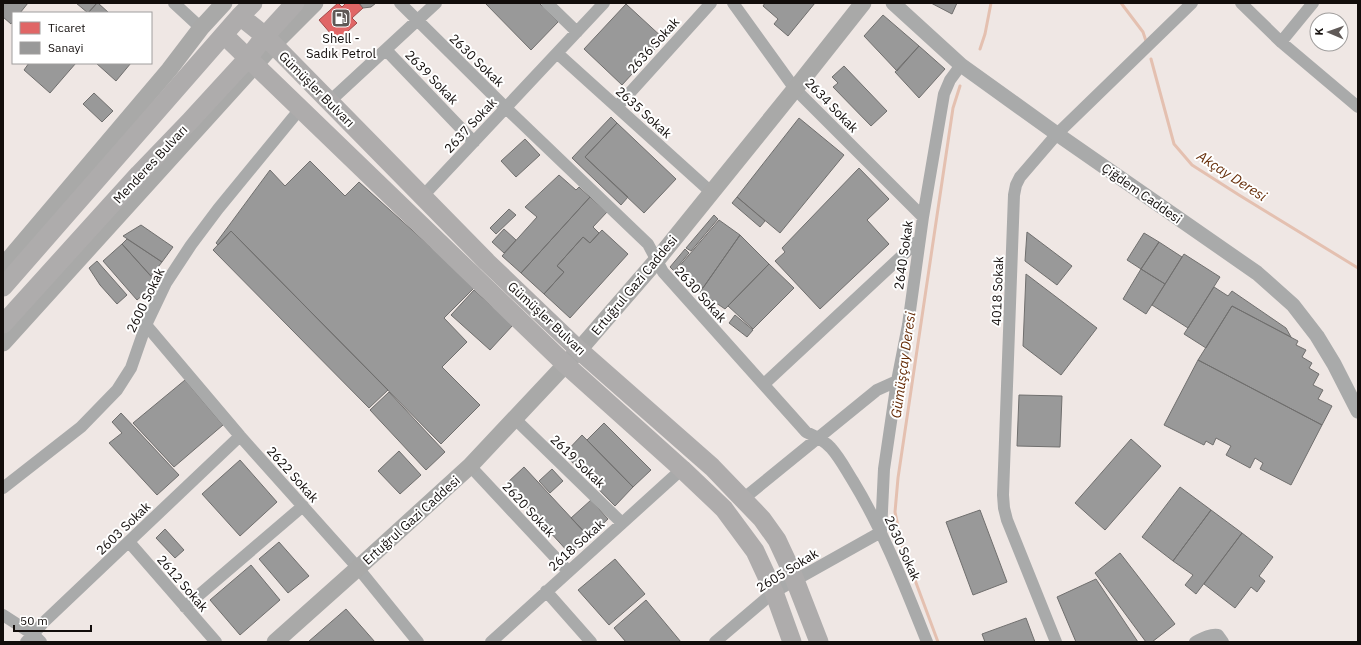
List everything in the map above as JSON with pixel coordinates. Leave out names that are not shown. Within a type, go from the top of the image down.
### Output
[{"type":"main road","points":[[3,266],[164,76],[201,28],[224,3]]},
{"type":"main road","name":"Menderes Bulvarı","points":[[3,324],[139,174],[190,121],[252,62],[269,41],[295,3]]},
{"type":"main road","points":[[269,41],[315,3]]},
{"type":"main road","name":"Ertuğrul Gazi Caddesi","points":[[275,642],[470,466],[580,350],[657,260],[863,3]]},
{"type":"main road","points":[[3,286],[247,10]]},
{"type":"main road","name":"Gümüşler Bulvarı","points":[[247,10],[269,41],[330,101],[487,262],[580,350],[712,467],[762,519],[777,540],[795,580],[819,642]]},
{"type":"main road","name":"Gümüşler Bulvarı","points":[[224,35],[566,364],[724,509],[755,551],[774,592],[792,642]]},
{"type":"main road","points":[[3,343],[252,62]]},
{"type":"street","points":[[174,3],[201,28]]},
{"type":"street","name":"2630 Sokak","points":[[400,3],[506,108],[648,244],[663,272],[806,432],[819,438],[831,447],[864,499],[894,558],[927,642]]},
{"type":"street","points":[[330,101],[436,3]]},
{"type":"street","points":[[547,3],[577,32]]},
{"type":"street","name":"2637 Sokak","points":[[422,197],[604,3]]},
{"type":"street","name":"2636 Sokak","points":[[617,107],[711,3]]},
{"type":"street","name":"2634 Sokak","points":[[733,3],[795,89],[923,217]]},
{"type":"street","name":"Çiğdem Caddesi","points":[[893,3],[961,64],[1057,134],[1256,273],[1293,306],[1317,336],[1334,364],[1358,411]]},
{"type":"street","name":"4018 Sokak","points":[[1056,642],[1006,520],[1004,508],[1003,495],[1014,195],[1016,185],[1020,177],[1057,134],[1192,3]]},
{"type":"street","points":[[1241,3],[1281,42],[1358,107]]},
{"type":"street","points":[[1281,42],[1313,3]]},
{"type":"street","name":"2639 Sokak","points":[[386,50],[474,142]]},
{"type":"street","name":"2635 Sokak","points":[[557,53],[711,192]]},
{"type":"street","name":"2640 Sokak","points":[[881,532],[884,469],[897,381],[908,325],[923,217],[944,94],[950,80],[961,64]]},
{"type":"street","name":"2600 Sokak","points":[[3,488],[81,427],[116,390],[132,368],[146,325],[166,283],[191,245],[218,209],[300,109]]},
{"type":"street","points":[[764,384],[920,239]]},
{"type":"street","name":"2622 Sokak","points":[[146,325],[240,436],[358,568],[418,642]]},
{"type":"street","points":[[743,499],[877,390],[897,381]]},
{"type":"street","name":"2619 Sokak","points":[[515,419],[622,523]]},
{"type":"street","name":"2603 Sokak","points":[[33,640],[44,622],[240,436]]},
{"type":"street","name":"2620 Sokak","points":[[470,466],[568,571]]},
{"type":"street","name":"2618 Sokak","points":[[491,642],[682,469]]},
{"type":"street","points":[[185,607],[303,506]]},
{"type":"street","name":"2605 Sokak","points":[[715,642],[774,592],[881,532]]},
{"type":"street","name":"2612 Sokak","points":[[129,542],[216,642]]},
{"type":"street","points":[[546,591],[591,642]]},
{"type":"street","points":[[3,615],[33,640]]},
{"type":"street","points":[[1195,642],[1214,634],[1218,635],[1223,642]]},
{"type":"building: Ticaret","points":[[338,3],[342,7],[346,3],[359,3],[363,8],[352,18],[357,23],[337,41],[319,20]]},
{"type":"building: Sanayi","points":[[3,3],[28,3],[21,12],[12,12],[11,24],[3,17]]},
{"type":"building: Sanayi","points":[[76,3],[97,3],[89,12],[87,12]]},
{"type":"building: Sanayi","points":[[98,3],[108,12],[89,12]]},
{"type":"building: Sanayi","points":[[359,3],[376,3],[371,7],[363,8]]},
{"type":"building: Sanayi","points":[[485,3],[539,3],[558,22],[531,50]]},
{"type":"building: Sanayi","points":[[765,3],[815,3],[788,36],[774,24],[778,19],[763,6]]},
{"type":"building: Sanayi","points":[[931,3],[957,3],[952,14]]},
{"type":"building: Sanayi","points":[[626,4],[664,39],[622,85],[584,49]]},
{"type":"building: Sanayi","points":[[883,15],[919,46],[897,71],[864,36]]},
{"type":"building: Sanayi","points":[[919,46],[945,69],[919,98],[895,72]]},
{"type":"building: Sanayi","points":[[28,64],[75,64],[50,93],[24,70]]},
{"type":"building: Sanayi","points":[[97,64],[130,64],[116,81]]},
{"type":"building: Sanayi","points":[[844,66],[887,111],[871,126],[833,87],[838,83],[832,77]]},
{"type":"building: Sanayi","points":[[94,93],[113,111],[102,122],[83,104]]},
{"type":"building: Sanayi","points":[[611,117],[617,123],[585,157],[628,197],[621,205],[572,158]]},
{"type":"building: Sanayi","points":[[799,118],[844,155],[780,233],[737,197]]},
{"type":"building: Sanayi","points":[[617,123],[676,179],[644,213],[585,157]]},
{"type":"building: Sanayi","points":[[525,139],[540,155],[516,177],[501,161]]},
{"type":"building: Sanayi","points":[[310,161],[345,196],[359,182],[475,287],[444,318],[467,342],[442,367],[480,405],[441,444],[231,231],[218,245],[216,243],[270,170],[285,186]]},
{"type":"building: Sanayi","points":[[859,168],[889,199],[867,220],[889,244],[820,309],[775,261],[785,252],[782,248]]},
{"type":"building: Sanayi","points":[[559,175],[576,190],[579,187],[590,197],[521,273],[502,256],[537,217],[525,207]]},
{"type":"building: Sanayi","points":[[590,197],[607,212],[593,227],[599,233],[590,243],[583,237],[557,266],[564,272],[544,294],[521,273]]},
{"type":"building: Sanayi","points":[[737,197],[765,221],[760,227],[732,203]]},
{"type":"building: Sanayi","points":[[509,209],[516,215],[496,234],[490,228]]},
{"type":"building: Sanayi","points":[[714,215],[718,219],[691,251],[686,248]]},
{"type":"building: Sanayi","points":[[719,220],[740,235],[703,288],[677,269]]},
{"type":"building: Sanayi","points":[[141,225],[173,247],[162,262],[123,236]]},
{"type":"building: Sanayi","points":[[504,229],[516,240],[504,253],[492,242]]},
{"type":"building: Sanayi","points":[[602,230],[628,254],[570,318],[544,294],[564,272],[557,266],[583,237],[590,243]]},
{"type":"building: Sanayi","points":[[231,231],[388,390],[369,408],[213,250]]},
{"type":"building: Sanayi","points":[[1027,232],[1072,266],[1057,285],[1025,261]]},
{"type":"building: Sanayi","points":[[1144,233],[1159,242],[1141,269],[1127,260]]},
{"type":"building: Sanayi","points":[[740,235],[769,264],[725,309],[700,292]]},
{"type":"building: Sanayi","points":[[127,239],[162,262],[151,276],[122,244]]},
{"type":"building: Sanayi","points":[[1159,242],[1182,257],[1165,284],[1141,269]]},
{"type":"building: Sanayi","points":[[122,244],[157,283],[137,300],[103,261]]},
{"type":"building: Sanayi","points":[[685,249],[689,253],[674,271],[670,267]]},
{"type":"building: Sanayi","points":[[1184,254],[1220,277],[1188,328],[1152,305]]},
{"type":"building: Sanayi","points":[[97,261],[127,295],[117,304],[100,285],[89,268]]},
{"type":"building: Sanayi","points":[[769,264],[794,288],[753,329],[728,306]]},
{"type":"building: Sanayi","points":[[1141,269],[1165,284],[1146,314],[1123,299]]},
{"type":"building: Sanayi","points":[[1026,274],[1097,328],[1061,375],[1023,346]]},
{"type":"building: Sanayi","points":[[1214,287],[1228,296],[1232,291],[1286,328],[1291,337],[1232,306],[1206,348],[1184,334]]},
{"type":"building: Sanayi","points":[[474,290],[513,325],[490,350],[451,315]]},
{"type":"building: Sanayi","points":[[1232,306],[1298,341],[1296,345],[1306,350],[1302,357],[1312,363],[1309,368],[1319,374],[1313,385],[1323,390],[1318,399],[1332,406],[1322,425],[1198,360]]},
{"type":"building: Sanayi","points":[[735,315],[753,330],[747,337],[729,323]]},
{"type":"building: Sanayi","points":[[1198,360],[1322,425],[1291,485],[1260,469],[1263,463],[1255,458],[1250,468],[1226,455],[1231,446],[1216,438],[1213,445],[1206,441],[1204,445],[1164,425]]},
{"type":"building: Sanayi","points":[[185,380],[223,425],[174,467],[133,423]]},
{"type":"building: Sanayi","points":[[389,392],[445,452],[426,470],[370,410]]},
{"type":"building: Sanayi","points":[[1019,395],[1062,396],[1060,447],[1017,446]]},
{"type":"building: Sanayi","points":[[121,413],[179,475],[157,495],[109,443],[122,433],[112,422]]},
{"type":"building: Sanayi","points":[[604,423],[651,470],[633,487],[587,440]]},
{"type":"building: Sanayi","points":[[582,435],[633,487],[615,506],[564,454]]},
{"type":"building: Sanayi","points":[[1131,439],[1161,466],[1105,530],[1075,503]]},
{"type":"building: Sanayi","points":[[399,451],[421,475],[400,494],[378,471]]},
{"type":"building: Sanayi","points":[[240,460],[277,502],[240,536],[202,494]]},
{"type":"building: Sanayi","points":[[524,467],[589,537],[570,554],[506,484]]},
{"type":"building: Sanayi","points":[[552,469],[563,481],[550,493],[539,481]]},
{"type":"building: Sanayi","points":[[1180,487],[1211,510],[1173,561],[1142,537]]},
{"type":"building: Sanayi","points":[[591,500],[608,519],[589,537],[571,518]]},
{"type":"building: Sanayi","points":[[980,510],[1007,582],[973,595],[946,522]]},
{"type":"building: Sanayi","points":[[1211,510],[1242,533],[1196,594],[1185,585],[1193,575],[1173,561]]},
{"type":"building: Sanayi","points":[[165,529],[184,550],[175,558],[156,538]]},
{"type":"building: Sanayi","points":[[1242,533],[1273,557],[1259,576],[1265,581],[1257,592],[1251,587],[1235,608],[1204,584]]},
{"type":"building: Sanayi","points":[[279,542],[309,576],[288,593],[259,559]]},
{"type":"building: Sanayi","points":[[1120,553],[1175,624],[1152,642],[1146,642],[1095,573]]},
{"type":"building: Sanayi","points":[[615,559],[645,594],[609,625],[578,590]]},
{"type":"building: Sanayi","points":[[251,565],[280,600],[240,635],[210,600]]},
{"type":"building: Sanayi","points":[[1096,579],[1138,642],[1076,642],[1057,597]]},
{"type":"building: Sanayi","points":[[646,600],[681,642],[626,642],[614,628]]},
{"type":"building: Sanayi","points":[[346,609],[375,642],[308,642]]},
{"type":"building: Sanayi","points":[[1026,618],[1035,642],[985,642],[982,634]]},
{"type":"waterway","name":"Gümüşçay Deresi","points":[[980,49],[985,34],[991,3]]},
{"type":"waterway","name":"Akçay Deresi","points":[[1121,3],[1143,32],[1146,41]]},
{"type":"waterway","name":"Akçay Deresi","points":[[1151,59],[1174,144],[1192,165],[1358,268]]},
{"type":"waterway","name":"Gümüşçay Deresi","points":[[938,642],[902,545],[895,512],[898,478],[953,108],[960,86]]},
{"type":"place","name":"Shell - Sadık Petrol","points":[[341,18]]}]
